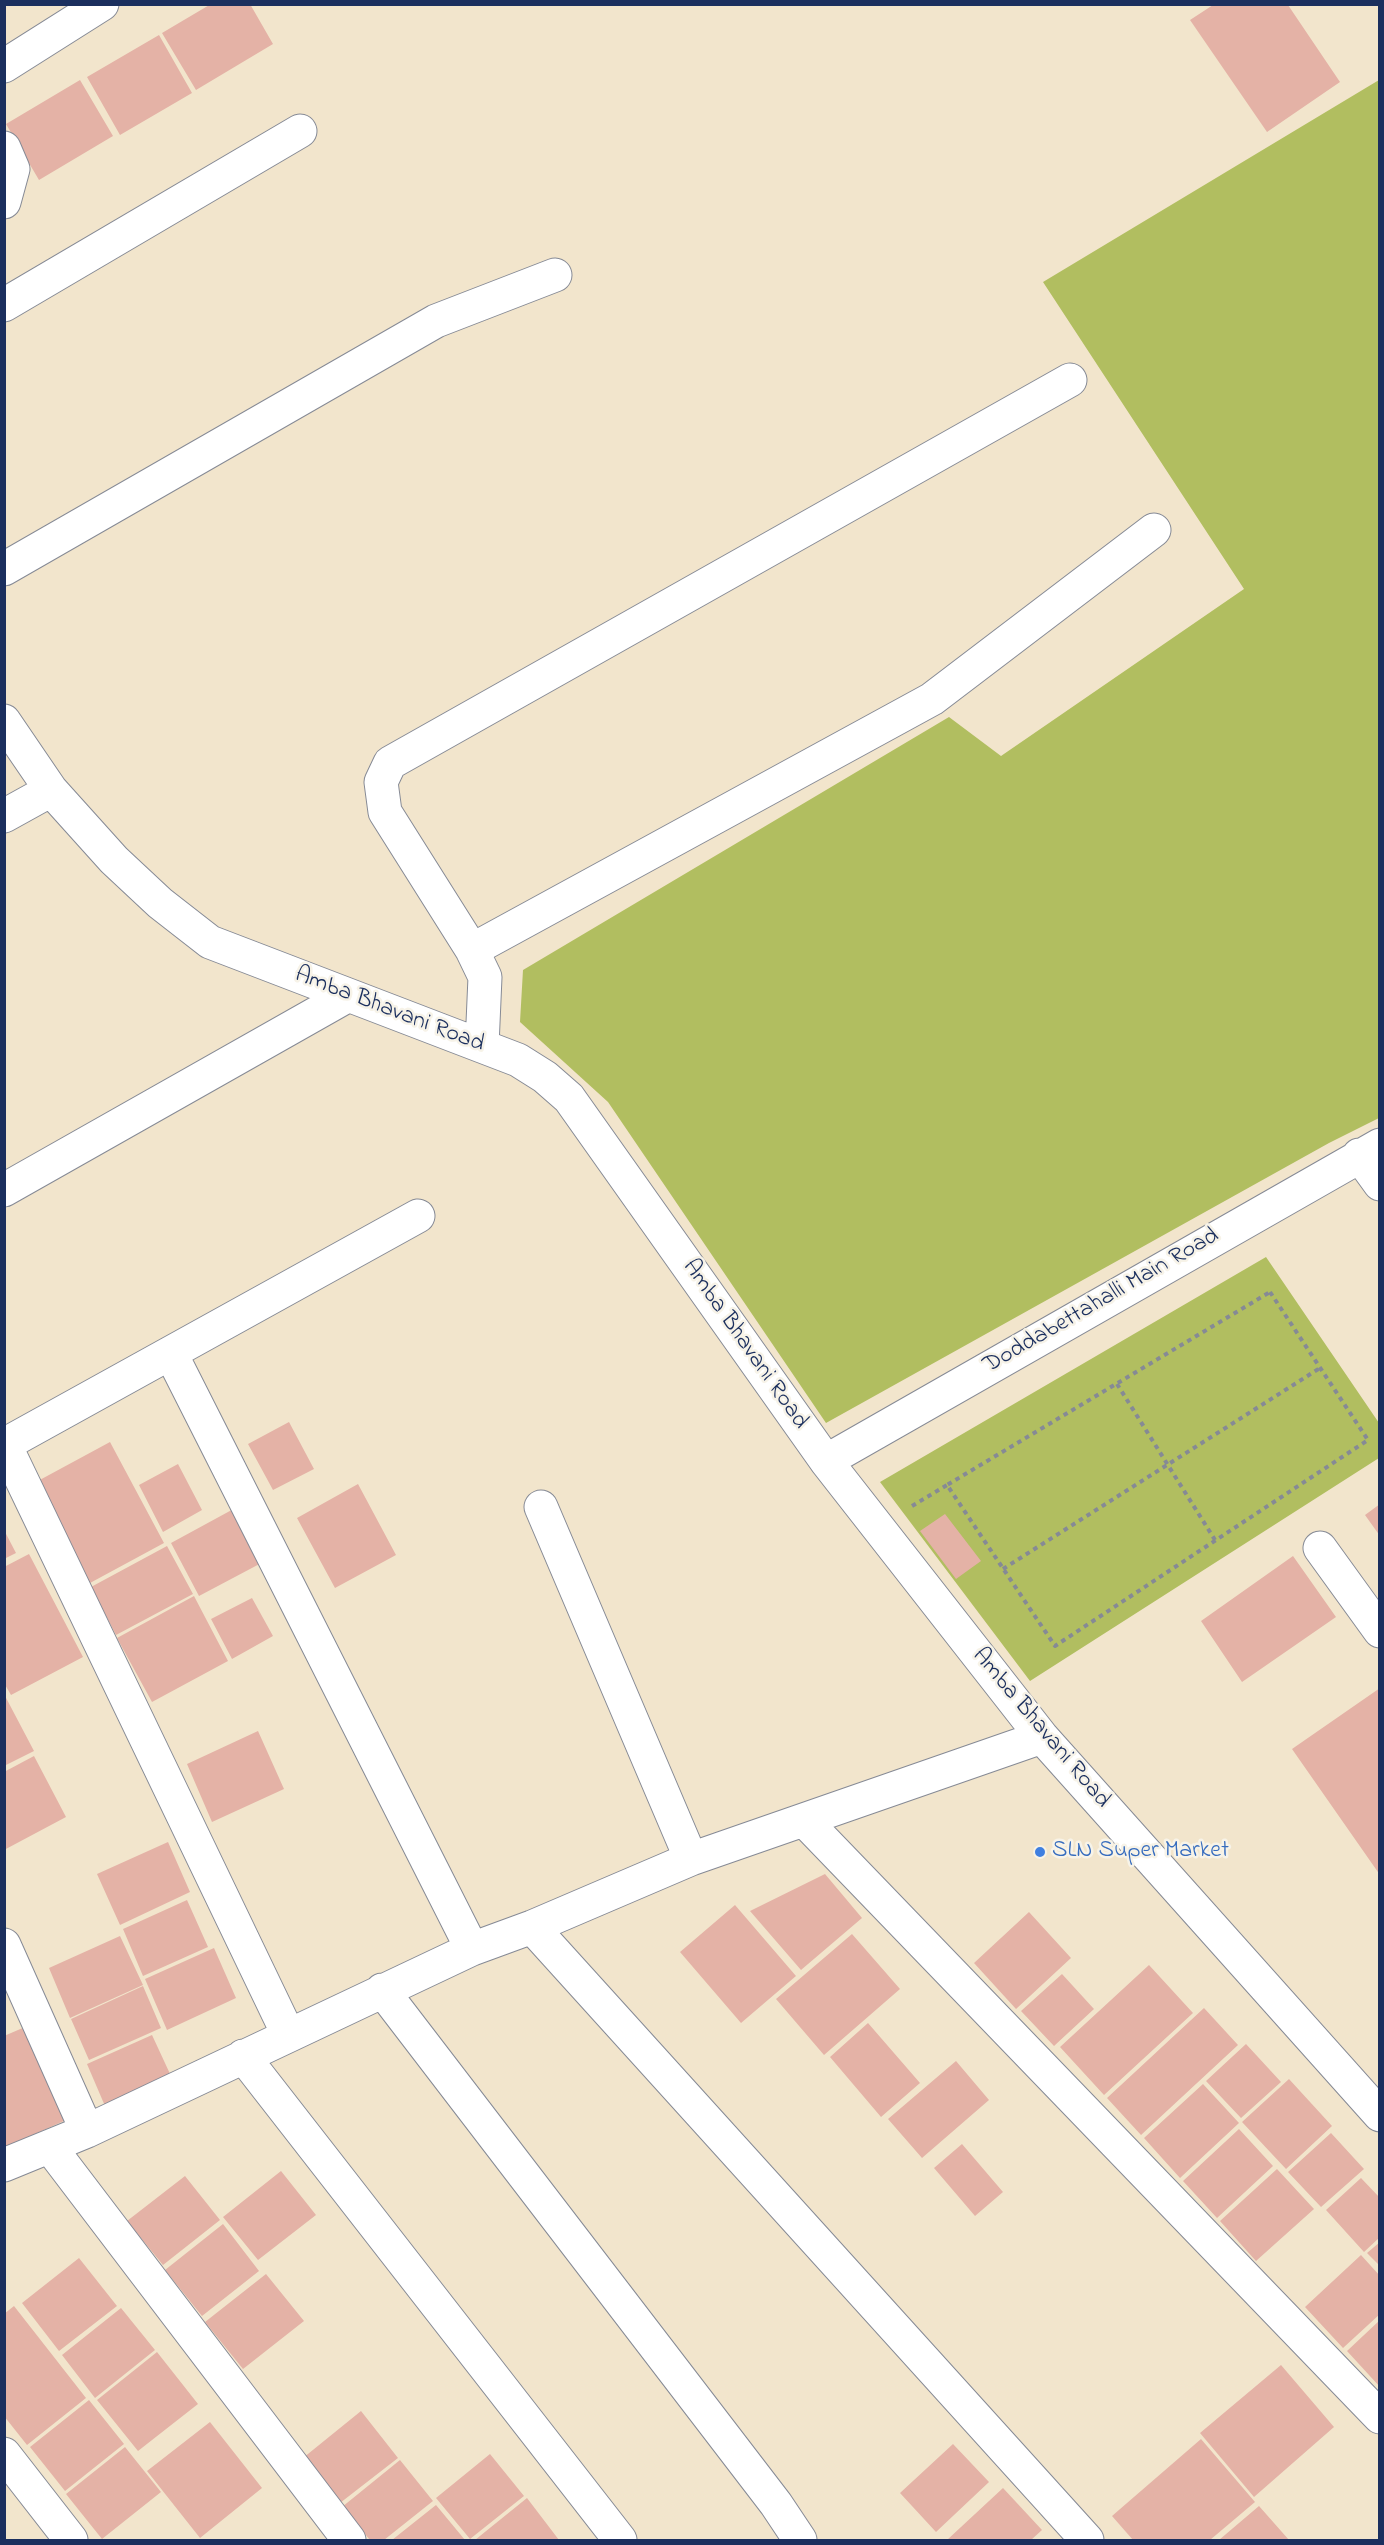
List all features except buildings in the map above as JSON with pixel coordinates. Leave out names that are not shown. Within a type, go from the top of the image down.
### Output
[{"type":"street","points":[[4,66],[102,4]]},
{"type":"street","points":[[4,306],[300,131]]},
{"type":"street","points":[[4,148],[13,169],[4,202]]},
{"type":"street","points":[[4,569],[436,321],[555,275]]},
{"type":"street","points":[[482,1046],[485,977],[472,950],[385,812],[381,782],[390,763],[1070,380]]},
{"type":"street","points":[[472,950],[932,699],[1154,530]]},
{"type":"street","name":"Amba Bhavani Road","points":[[4,721],[51,790],[114,860],[160,903],[210,942],[518,1060],[545,1077],[569,1098],[826,1461],[1042,1737],[1380,2115]]},
{"type":"street","points":[[4,816],[51,790]]},
{"type":"street","points":[[4,1190],[347,996]]},
{"type":"street","points":[[1369,1150],[1380,1184]]},
{"type":"street","name":"Doddabettahalli Main Road","points":[[826,1461],[1369,1150]]},
{"type":"street","points":[[288,2034],[5,1445],[418,1216]]},
{"type":"street","points":[[171,1354],[472,1949]]},
{"type":"street","points":[[541,1507],[691,1859]]},
{"type":"street","points":[[1320,1548],[1380,1631]]},
{"type":"street","points":[[4,2165],[87,2131],[472,1949],[532,1927],[691,1859],[1042,1737]]},
{"type":"street","points":[[804,1820],[1380,2417]]},
{"type":"street","points":[[532,1927],[1087,2541]]},
{"type":"street","points":[[4,1945],[87,2131]]},
{"type":"street","points":[[382,1990],[776,2504],[800,2541]]},
{"type":"street","points":[[243,2056],[620,2541]]},
{"type":"street","points":[[50,2147],[349,2541]]},
{"type":"street","points":[[4,2454],[71,2541]]},
{"type":"path","points":[[1270,1292],[1368,1440],[1055,1646],[947,1485],[1117,1384],[1270,1292]]},
{"type":"path","points":[[1003,1569],[1320,1368]]},
{"type":"path","points":[[1117,1384],[1215,1540]]},
{"type":"green space","points":[[1379,80],[1379,1118],[1329,1143],[826,1423],[608,1102],[520,1022],[523,970],[949,717],[1001,756],[1244,589],[1043,282]]},
{"type":"green space","points":[[1266,1257],[1379,1423],[1379,1458],[1030,1681],[880,1482]]},
{"type":"place","name":"SLN Super Market","points":[[1040,1852]]}]
